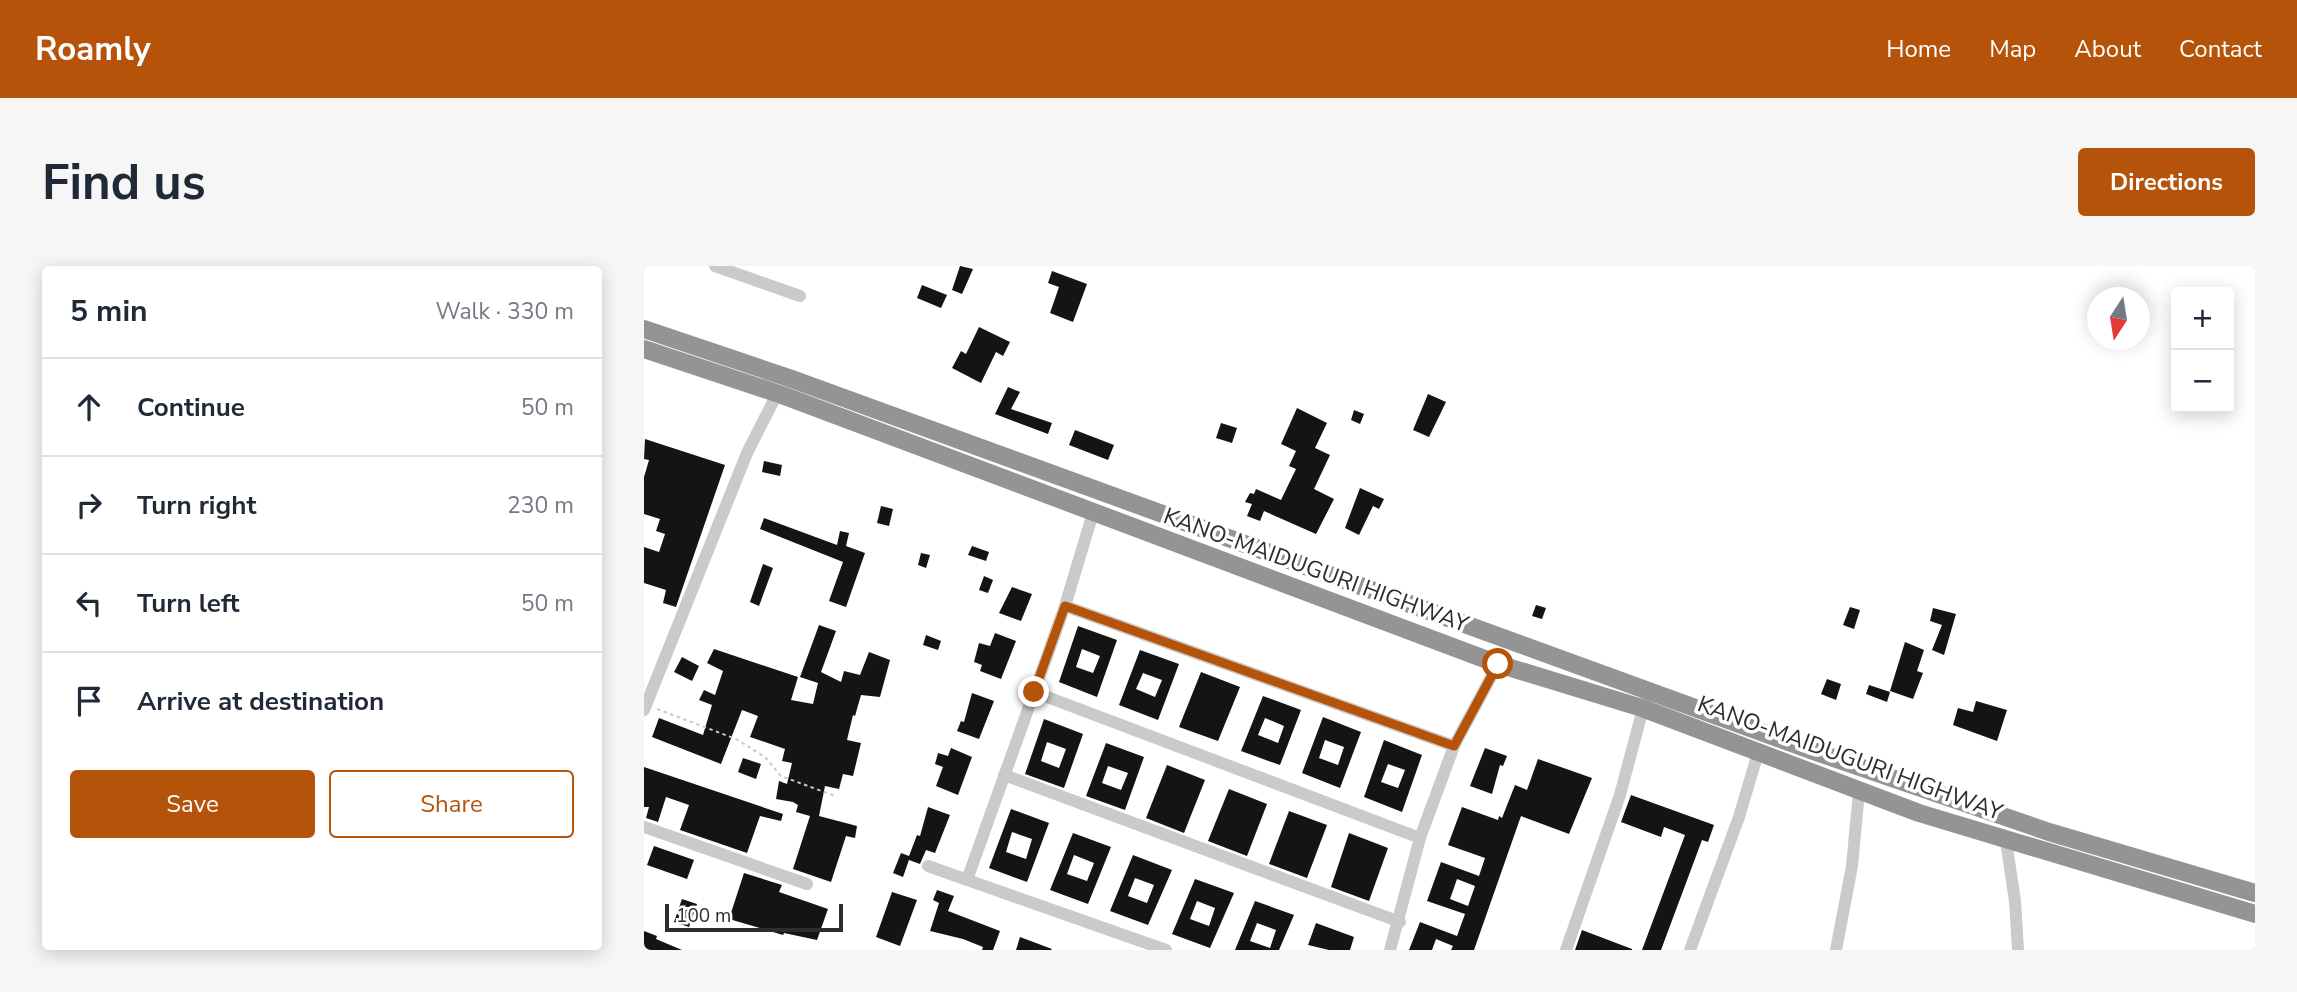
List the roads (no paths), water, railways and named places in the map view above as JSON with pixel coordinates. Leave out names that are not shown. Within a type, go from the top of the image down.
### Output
[{"type":"highway","name":"KANO-MAIDUGURI HIGHWAY","points":[[644,329],[802,383],[1983,810],[2255,893]]},
{"type":"highway","name":"KANO-MAIDUGURI HIGHWAY","points":[[644,349],[778,394],[1498,664],[1642,708],[1859,791],[2006,841],[2255,914]]},
{"type":"street","points":[[715,266],[800,296]]},
{"type":"street","points":[[645,708],[747,453],[778,394]]},
{"type":"street","points":[[967,880],[1065,606],[1093,513]]},
{"type":"street","points":[[1065,606],[1454,746]]},
{"type":"street","points":[[1390,950],[1420,838],[1454,746],[1498,664]]},
{"type":"street","points":[[1566,950],[1620,796],[1642,708],[1649,691]]},
{"type":"street","points":[[1034,692],[1420,838]]},
{"type":"street","points":[[1690,950],[1758,753]]},
{"type":"street","points":[[1004,775],[1399,922]]},
{"type":"street","points":[[1836,950],[1852,866],[1859,791]]},
{"type":"street","points":[[644,827],[807,884]]},
{"type":"street","points":[[2006,841],[2015,901],[2018,950]]},
{"type":"street","points":[[928,866],[1160,949]]}]
